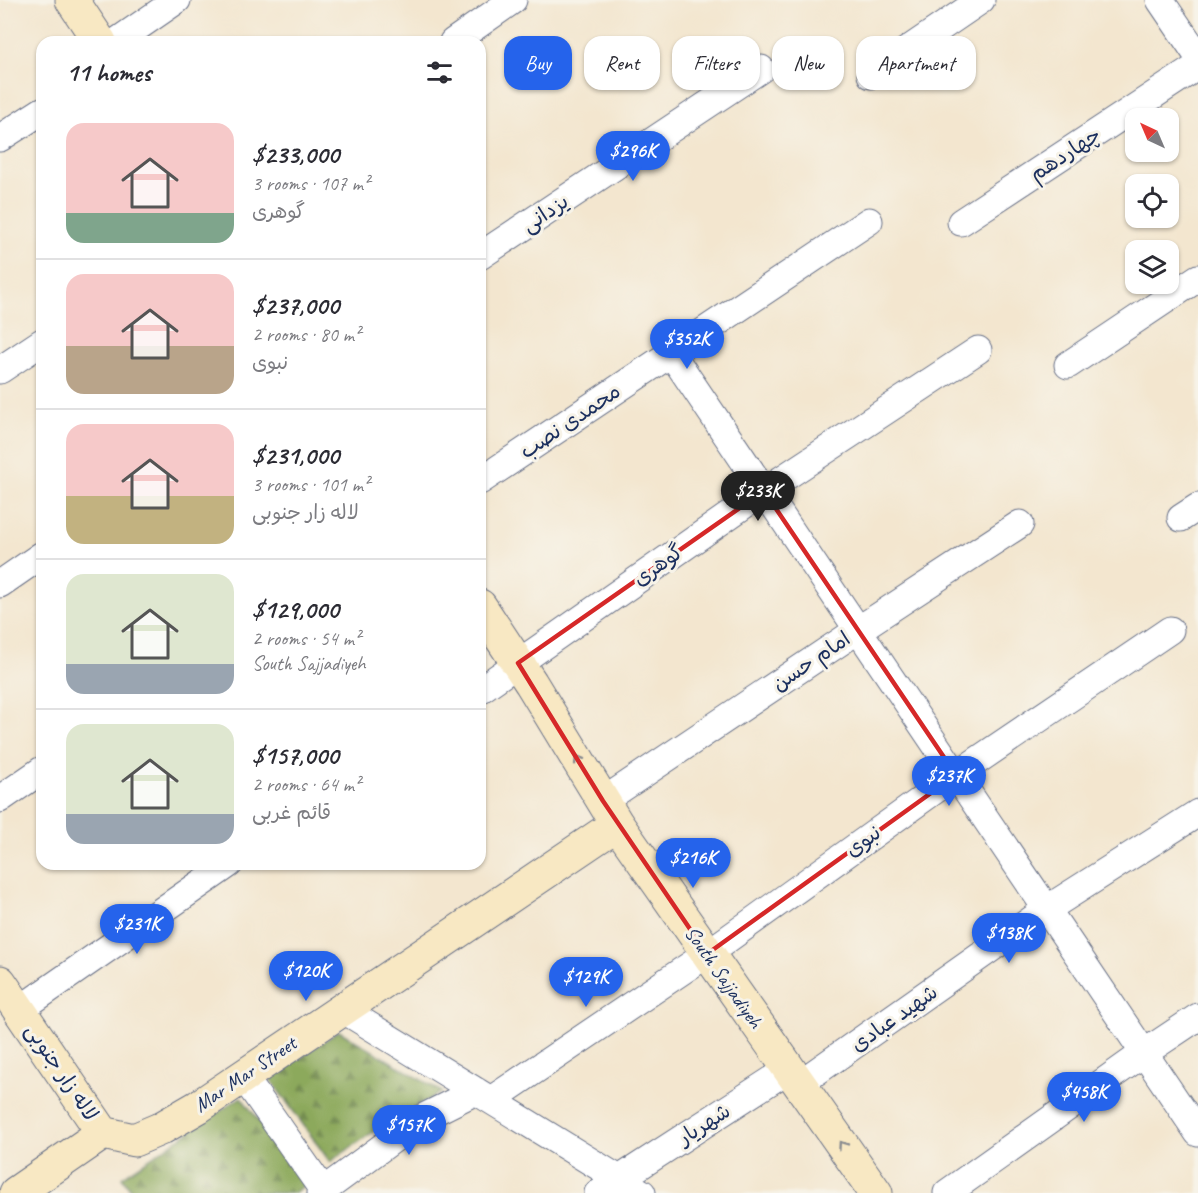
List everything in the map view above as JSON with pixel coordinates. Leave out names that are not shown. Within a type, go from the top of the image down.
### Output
[{"type":"street","points":[[72,0],[96,36]]},
{"type":"street","points":[[125,36],[177,0]]},
{"type":"street","points":[[462,36],[513,0]]},
{"type":"street","points":[[928,36],[981,0]]},
{"type":"street","points":[[1160,0],[1198,56]]},
{"type":"street","name":"چهاردهم","points":[[961,222],[1198,66]]},
{"type":"street","name":"یزدانی","points":[[486,252],[761,69]]},
{"type":"street","points":[[0,138],[36,115]]},
{"type":"street","name":"محمدی نصب","points":[[486,477],[869,221]]},
{"type":"street","points":[[1068,365],[1198,278]]},
{"type":"street","points":[[0,370],[36,346]]},
{"type":"street","name":"گوهری","points":[[486,686],[764,490],[978,350]]},
{"type":"street","points":[[671,353],[1198,1133]]},
{"type":"street","name":"امام حسن","points":[[610,813],[858,630],[1020,524]]},
{"type":"street","points":[[0,584],[36,559]]},
{"type":"street","name":"South Sajjadiyeh","points":[[486,615],[610,813],[871,1191]]},
{"type":"street","name":"نبوی","points":[[323,1192],[422,1118],[484,1096],[707,954],[956,774],[1170,630]]},
{"type":"street","points":[[0,799],[36,774]]},
{"type":"street","name":"Mar Mar Street","points":[[103,1133],[135,1140],[198,1107],[342,1009],[610,813]]},
{"type":"street","name":"شهید عبادی","points":[[794,1077],[1047,909],[1198,813]]},
{"type":"street","points":[[7,998],[219,870]]},
{"type":"street","name":"لاله زار جنوبی","points":[[7,998],[103,1133]]},
{"type":"street","points":[[342,1009],[484,1096],[620,1188]]},
{"type":"street","points":[[947,1193],[1198,1017]]},
{"type":"street","points":[[243,1076],[323,1192]]},
{"type":"street","name":"شهریار","points":[[620,1188],[794,1077]]},
{"type":"street","points":[[16,1193],[103,1133]]},
{"type":"highlighted area","points":[[764,491],[956,775],[707,954],[603,801],[518,663]]},
{"type":"green space","points":[[339,1031],[442,1092],[379,1128],[330,1162],[270,1079]]},
{"type":"green space","points":[[241,1097],[306,1184],[294,1193],[133,1193],[122,1177]]}]
